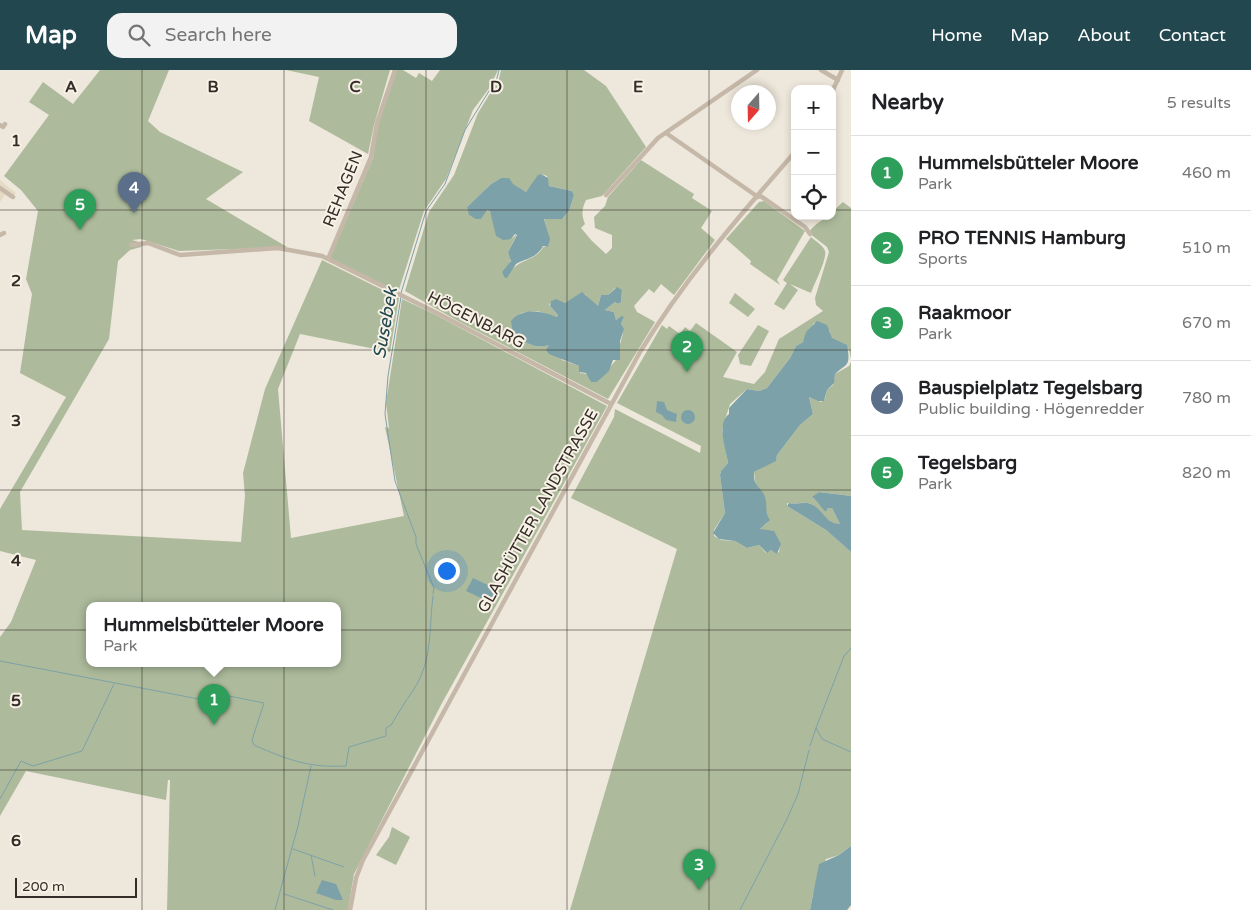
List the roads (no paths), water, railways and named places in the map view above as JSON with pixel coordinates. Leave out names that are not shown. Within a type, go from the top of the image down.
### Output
[{"type":"street","name":"REHAGEN","points":[[328,259],[371,156],[377,123],[394,70]]},
{"type":"street","points":[[606,195],[644,152],[666,133],[757,70]]},
{"type":"street","points":[[821,70],[838,80]]},
{"type":"street","points":[[836,85],[842,70]]},
{"type":"street","points":[[666,133],[805,227],[810,234]]},
{"type":"street","name":"GLASHÜTTER LANDSTRASSE","points":[[350,910],[356,878],[363,860],[640,352],[665,312],[712,250],[791,157]]},
{"type":"street","points":[[0,188],[13,197]]},
{"type":"street","points":[[7,193],[12,190]]},
{"type":"street","name":"HÖGENBARG","points":[[131,244],[148,243],[183,255],[281,248],[328,259],[611,404]]},
{"type":"water","points":[[541,174],[548,178],[549,186],[572,191],[574,195],[569,211],[562,219],[544,219],[550,239],[548,247],[543,246],[534,256],[516,264],[507,278],[505,278],[502,272],[511,261],[508,252],[517,235],[515,234],[511,239],[503,240],[496,236],[490,211],[487,210],[481,219],[476,219],[469,215],[467,207],[491,184],[501,178],[509,178],[513,184],[526,192],[538,175]]},
{"type":"water","points":[[617,287],[622,290],[621,302],[618,304],[615,302],[605,310],[614,312],[616,320],[622,316],[624,317],[621,324],[624,329],[620,341],[620,360],[613,360],[609,371],[597,382],[591,382],[586,373],[579,372],[579,366],[549,354],[546,350],[549,345],[534,346],[513,333],[511,321],[521,314],[539,312],[557,317],[558,315],[550,306],[551,301],[556,299],[565,303],[582,292],[598,306],[601,295],[608,295]]},
{"type":"water","points":[[817,321],[827,325],[832,338],[847,345],[849,357],[847,364],[835,374],[834,383],[827,390],[824,401],[818,401],[809,397],[813,414],[800,425],[777,455],[776,461],[754,472],[756,484],[765,497],[767,515],[770,520],[760,529],[774,531],[781,544],[777,554],[771,550],[767,553],[759,545],[747,548],[735,541],[719,539],[713,533],[725,513],[720,475],[728,463],[722,430],[725,418],[729,414],[729,408],[747,389],[759,391],[767,388],[790,358],[796,346],[803,342],[806,332]]},
{"type":"water","points":[[657,401],[664,402],[667,410],[677,414],[676,422],[666,420],[656,412]]},
{"type":"water","points":[[685,410],[691,410],[695,417],[691,424],[685,424],[681,420],[681,414]]},
{"type":"water","points":[[819,492],[851,496],[851,552],[826,530],[787,506],[789,503],[810,504],[817,508],[831,522],[840,524],[832,508],[828,508],[826,512],[812,497]]},
{"type":"water","points":[[473,578],[492,587],[492,592],[498,599],[491,597],[485,600],[466,591]]},
{"type":"water","points":[[851,846],[851,905],[847,910],[810,910],[819,864],[839,855]]},
{"type":"water","points":[[322,880],[336,884],[343,900],[336,900],[316,893]]},
{"type":"waterway","name":"Susebek","points":[[401,293],[426,211],[445,184],[465,130],[497,78],[499,70]]},
{"type":"waterway","name":"Susebek","points":[[401,297],[388,376],[385,414],[395,481],[416,537],[416,544],[434,588],[433,594]]},
{"type":"waterway","name":"Susebek","points":[[408,698],[422,673],[426,661],[433,596]]},
{"type":"waterway","points":[[851,648],[844,656],[816,728],[822,739],[851,752]]},
{"type":"waterway","name":"Susebek","points":[[0,661],[204,700]]},
{"type":"waterway","points":[[0,799],[21,761],[33,766],[82,751],[114,684]]},
{"type":"waterway","name":"Susebek","points":[[207,700],[216,701],[224,695],[264,703],[252,740],[254,745],[299,762],[321,766],[346,766],[349,747],[386,736],[386,728],[391,725],[407,699]]},
{"type":"waterway","points":[[810,746],[816,728]]},
{"type":"waterway","points":[[740,910],[798,794],[809,750]]},
{"type":"waterway","points":[[275,910],[298,826],[311,766]]},
{"type":"waterway","points":[[293,849],[344,867]]},
{"type":"waterway","points":[[311,855],[315,876]]},
{"type":"waterway","points":[[284,894],[333,910]]},
{"type":"place","name":"Bauspielplatz Tegelsbarg","points":[[134,213]]},
{"type":"place","name":"Tegelsbarg","points":[[80,230]]},
{"type":"place","name":"PRO TENNIS Hamburg","points":[[687,372]]},
{"type":"place","name":"Hummelsbütteler Moore","points":[[214,725]]},
{"type":"place","name":"Raakmoor","points":[[699,890]]}]
